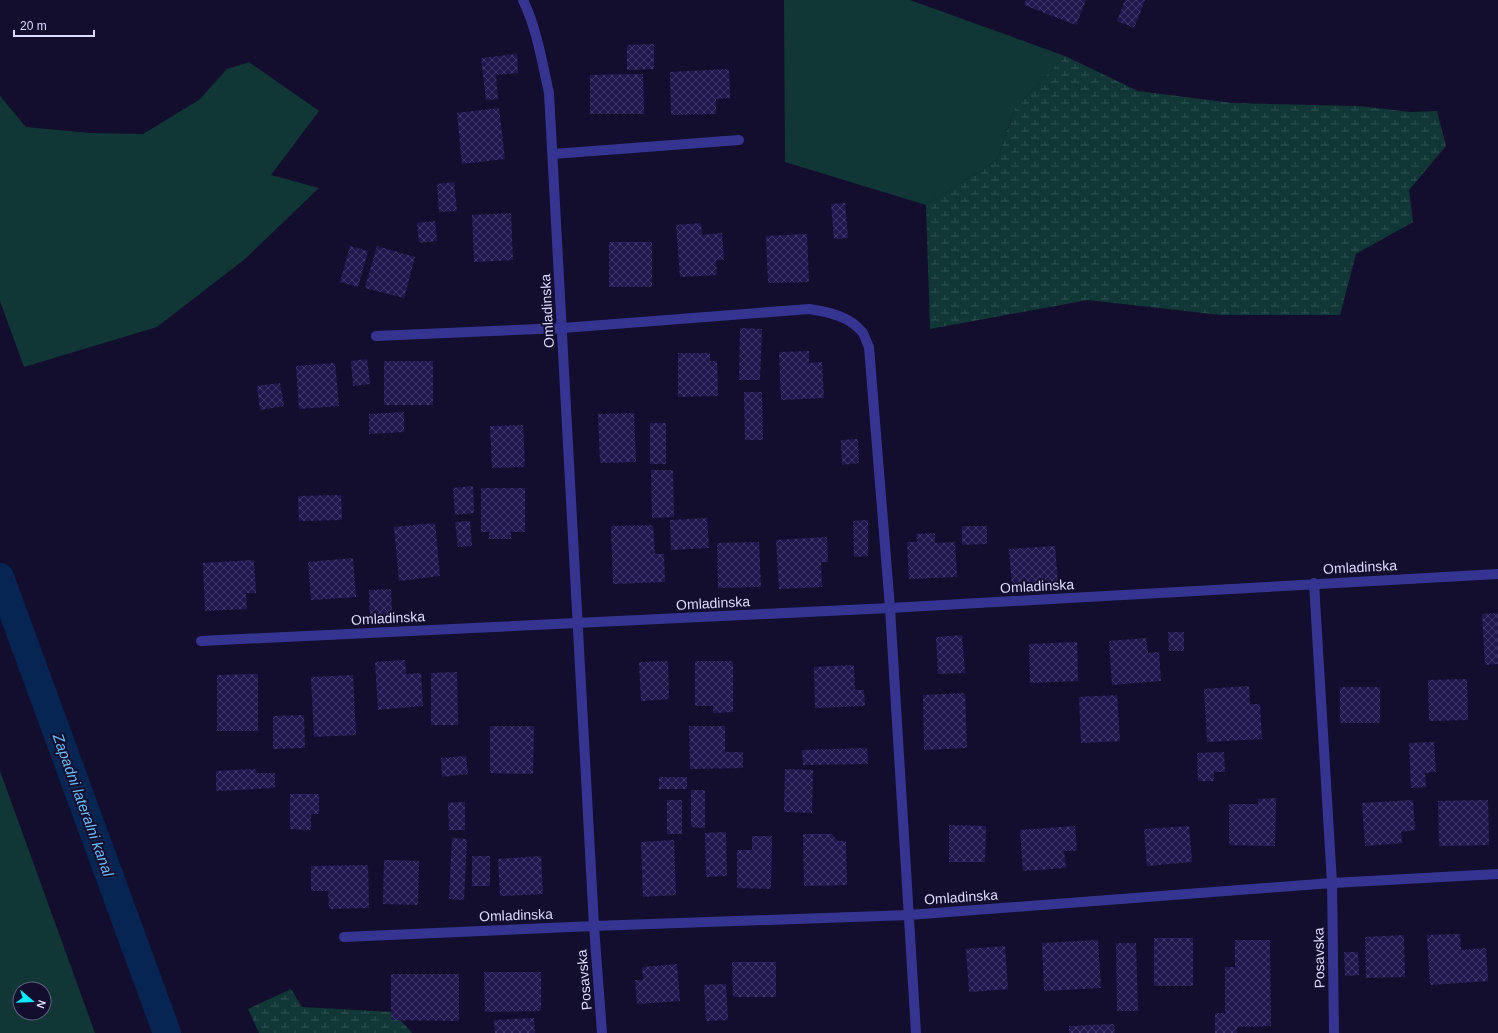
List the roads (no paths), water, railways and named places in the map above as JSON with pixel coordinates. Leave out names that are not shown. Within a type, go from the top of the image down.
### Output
[{"type":"street","name":"Omladinska","points":[[523,0],[540,48],[549,93],[563,328],[577,624],[594,926]]},
{"type":"street","points":[[553,154],[739,140]]},
{"type":"street","points":[[376,336],[563,328],[809,310],[832,313],[854,325],[863,333],[869,348],[890,608],[916,1033]]},
{"type":"street","name":"Omladinska","points":[[201,641],[890,608],[1314,583],[1498,574]]},
{"type":"street","name":"Posavska","points":[[1314,583],[1332,883],[1334,1033]]},
{"type":"street","name":"Omladinska","points":[[344,937],[594,926],[910,916],[1332,883],[1498,874]]},
{"type":"street","name":"Posavska","points":[[594,926],[602,1033]]},
{"type":"waterway","name":"Zapadni lateralni kanal","points":[[0,577],[167,1033]]}]
